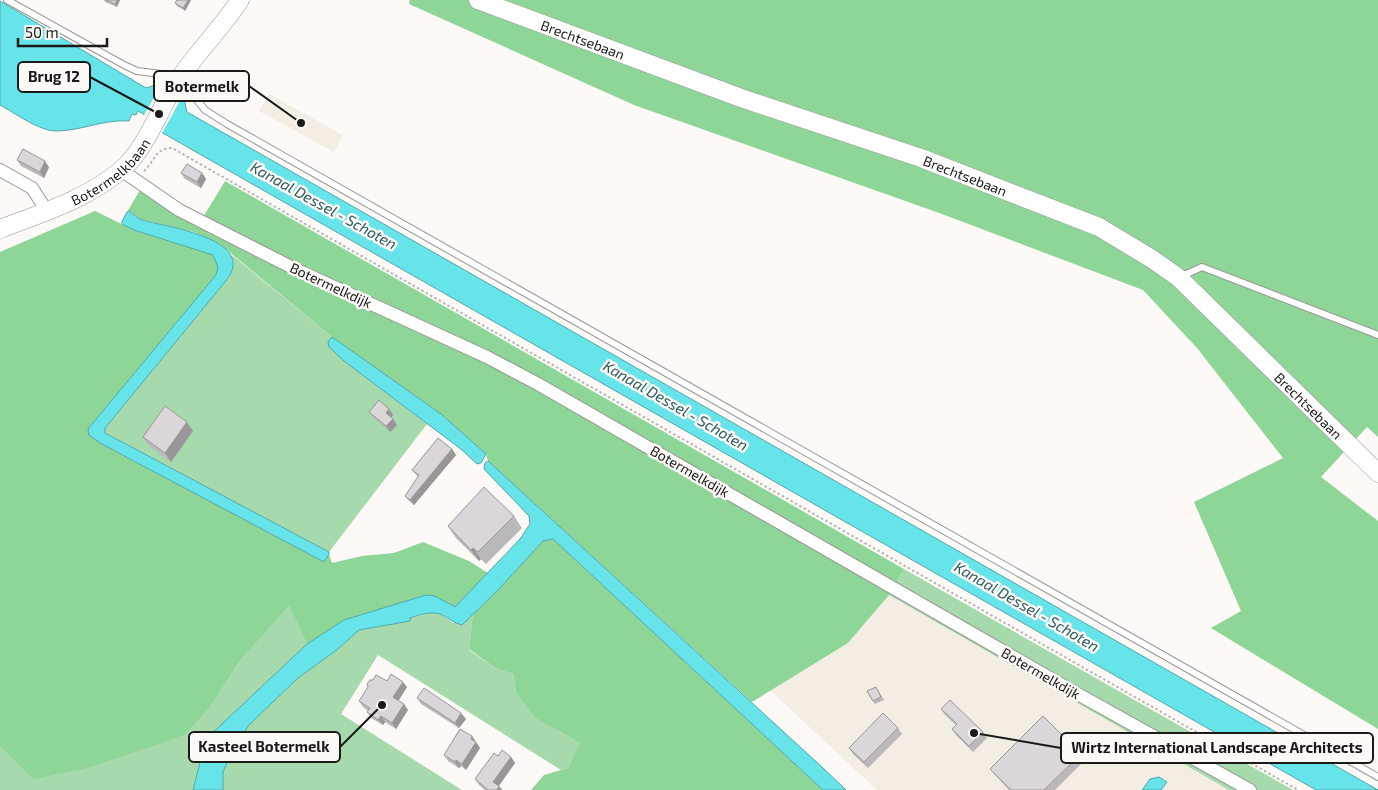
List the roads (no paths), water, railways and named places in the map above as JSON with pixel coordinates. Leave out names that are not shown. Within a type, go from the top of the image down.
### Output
[{"type":"main road","name":"Botermelkbaan","points":[[0,229],[89,192],[121,170],[138,150],[175,86],[240,0]]},
{"type":"main road","name":"Brechtsebaan","points":[[478,0],[741,98],[921,158],[1099,227],[1152,259],[1179,278],[1378,473]]},
{"type":"street","points":[[0,170],[32,188],[47,211]]},
{"type":"street","name":"Botermelkdijk","points":[[121,170],[179,210],[295,269],[488,357],[538,384],[1068,688],[1250,790]]},
{"type":"lane","points":[[8,0],[124,66],[137,71],[164,75],[175,86],[188,89],[205,110],[227,124],[1378,778]]},
{"type":"lane","points":[[1179,278],[1202,267],[1378,335]]},
{"type":"water","name":"Kanaal Dessel - Schoten","points":[[0,1],[146,88],[158,84],[184,99],[187,112],[1378,790],[1316,790],[161,132],[164,126],[138,111],[136,115],[132,114],[129,121],[56,131],[42,128],[27,121],[0,105]]},
{"type":"water","points":[[129,211],[142,220],[200,235],[216,242],[227,250],[233,261],[228,278],[105,428],[105,433],[329,552],[324,562],[100,443],[89,435],[88,429],[216,275],[218,267],[213,255],[134,230],[122,224]]},
{"type":"water","points":[[332,337],[441,414],[486,454],[481,463],[477,464],[462,450],[344,361],[329,347],[328,342]]},
{"type":"water","points":[[488,461],[846,790],[823,790],[553,539],[543,541],[498,590],[462,625],[440,614],[432,613],[410,618],[410,621],[359,630],[338,649],[298,678],[249,725],[230,755],[223,772],[223,790],[193,790],[206,739],[307,644],[344,620],[426,595],[435,596],[455,607],[520,539],[530,524],[529,516],[484,469],[485,463]]},
{"type":"water","points":[[1159,777],[1167,782],[1161,790],[1142,790],[1150,779]]},
{"type":"place","name":"Brug 12","points":[[159,114]]},
{"type":"place","name":"Botermelk","points":[[301,123]]},
{"type":"place","name":"Kasteel Botermelk","points":[[382,705]]},
{"type":"place","name":"Wirtz International Landscape Architects","points":[[974,733]]}]
